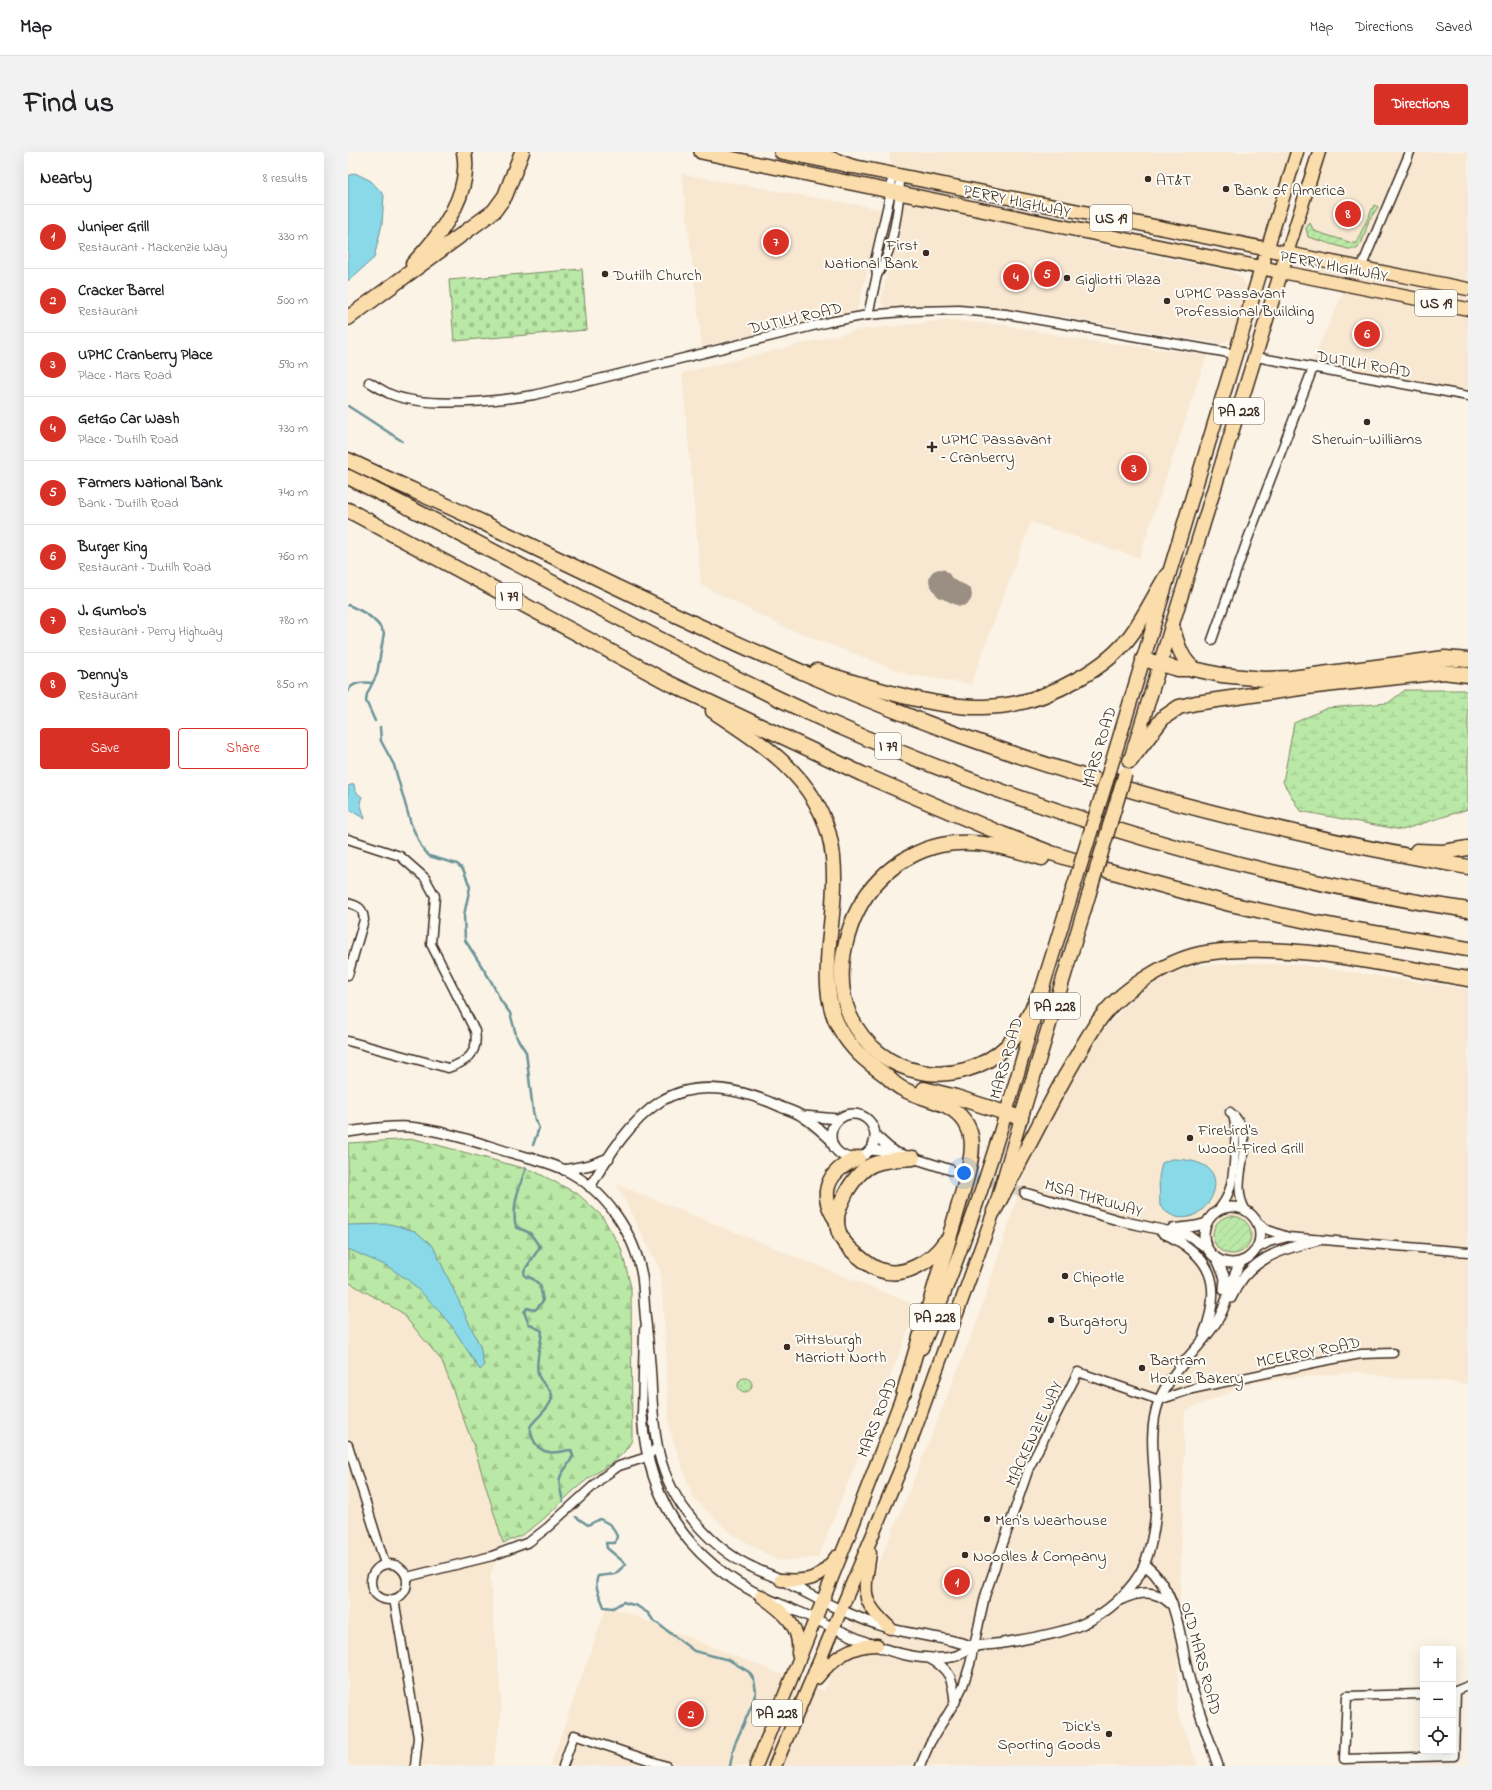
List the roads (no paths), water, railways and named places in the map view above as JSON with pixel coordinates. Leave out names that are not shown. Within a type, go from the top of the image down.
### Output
[{"type":"highway","points":[[381,294],[425,250],[447,219],[460,196],[464,182],[466,168],[464,152]]},
{"type":"highway","points":[[348,318],[494,211],[508,190],[522,152]]},
{"type":"highway","name":"PERRY HIGHWAY","points":[[701,152],[1282,272]]},
{"type":"highway","name":"PERRY HIGHWAY","points":[[781,152],[1287,253]]},
{"type":"highway","points":[[813,152],[850,166]]},
{"type":"highway","name":"MARS ROAD","points":[[1042,989],[1267,250]]},
{"type":"highway","name":"PA 228","points":[[1282,272],[1287,253]]},
{"type":"highway","name":"MARS ROAD","points":[[1021,1118],[1128,767],[1282,272]]},
{"type":"highway","points":[[348,449],[448,505]]},
{"type":"highway","points":[[348,460],[448,505],[613,586],[805,674],[893,710],[1040,763],[1188,806],[1319,838],[1468,868]]},
{"type":"highway","name":"I 79","points":[[348,477],[717,668],[829,721],[921,760],[1057,810],[1160,842],[1353,889],[1468,910]]},
{"type":"highway","name":"I 79","points":[[348,510],[669,683],[941,810],[1051,853],[1149,883],[1316,923],[1468,949]]},
{"type":"highway","points":[[756,651],[842,678],[925,700],[963,706],[984,707],[1028,701],[1066,686],[1098,667],[1110,657],[1131,635],[1167,575]]},
{"type":"highway","points":[[1172,626],[1180,651],[1187,663],[1194,669]]},
{"type":"highway","points":[[1143,659],[1178,669],[1194,669],[1221,675],[1264,679],[1292,678],[1445,658],[1468,660]]},
{"type":"highway","points":[[1128,767],[1163,718],[1179,707],[1196,702],[1307,687],[1443,672],[1468,675]]},
{"type":"highway","points":[[669,683],[777,755],[793,770],[808,790],[820,812],[828,833],[833,856],[834,884],[828,966],[830,1003],[839,1028],[850,1044],[871,1065],[902,1089],[945,1106],[958,1114],[966,1124],[971,1134],[972,1157],[904,1392]]},
{"type":"highway","points":[[1319,838],[1408,850],[1443,852],[1468,848]]},
{"type":"highway","points":[[1042,989],[1022,1028],[1008,1046],[984,1062],[963,1070],[942,1074],[925,1074],[910,1070],[886,1058],[869,1044],[856,1026],[850,1015],[844,995],[842,973],[845,947],[862,902],[878,880],[898,864],[926,849],[940,845],[964,842],[988,844],[1077,869],[1149,883]]},
{"type":"highway","points":[[994,1211],[1049,1105],[1088,1037],[1104,1014],[1147,977],[1180,961],[1205,953],[1241,950],[1298,951],[1468,979]]},
{"type":"highway","points":[[884,1074],[915,1087],[956,1097],[1021,1118]]},
{"type":"highway","points":[[858,1158],[844,1164],[837,1170],[829,1184],[826,1199],[829,1210],[837,1222],[839,1233],[846,1246],[867,1264],[881,1271],[899,1272],[924,1262],[938,1252],[948,1237]]},
{"type":"highway","points":[[837,1222],[843,1200],[851,1184],[857,1177],[872,1165],[884,1161],[913,1158]]},
{"type":"main road","points":[[1267,250],[1298,152]]},
{"type":"main road","points":[[1287,253],[1319,152]]},
{"type":"main road","name":"PERRY HIGHWAY","points":[[1287,253],[1468,289]]},
{"type":"main road","name":"PERRY HIGHWAY","points":[[1282,272],[1468,309]]},
{"type":"main road","name":"MARS ROAD","points":[[756,1766],[933,1322],[978,1200],[1007,1114],[1042,989]]},
{"type":"main road","name":"MARS ROAD","points":[[775,1766],[903,1463],[994,1211],[1021,1118]]},
{"type":"main road","points":[[871,1539],[865,1592],[871,1610],[890,1628]]},
{"type":"main road","points":[[781,1580],[799,1581],[815,1578],[826,1570],[846,1543]]},
{"type":"main road","points":[[761,1596],[780,1609],[792,1624],[798,1637],[798,1659]]},
{"type":"main road","points":[[809,1688],[828,1664],[838,1657],[857,1646],[877,1645]]},
{"type":"street","points":[[1362,268],[1410,152]]},
{"type":"street","points":[[868,315],[877,275],[885,264],[896,192],[896,175]]},
{"type":"street","name":"DUTILH ROAD","points":[[369,382],[389,394],[417,400],[467,402],[500,400],[534,395],[791,331],[868,315],[936,310],[981,312],[1038,319],[1235,354]]},
{"type":"street","name":"DUTILH ROAD","points":[[1256,357],[1468,396]]},
{"type":"street","points":[[1212,640],[1247,541],[1313,368]]},
{"type":"street","points":[[348,839],[400,856],[425,878],[435,896],[431,944],[475,1031],[477,1041],[472,1054],[462,1064],[448,1068],[348,1041]]},
{"type":"street","points":[[348,903],[359,906],[363,912],[364,920],[348,975]]},
{"type":"street","points":[[590,1187],[609,1158],[638,1120],[662,1100],[686,1091],[718,1088],[747,1092],[803,1116],[831,1140]]},
{"type":"street","points":[[1208,1334],[1220,1310],[1225,1278],[1217,1259],[1207,1248],[1204,1238],[1207,1223],[1211,1216],[1225,1201],[1231,1186],[1236,1132],[1234,1118],[1230,1112],[1243,1127],[1244,1149],[1239,1189],[1245,1210]]},
{"type":"street","points":[[803,1116],[838,1119],[852,1113],[866,1117],[875,1129],[876,1136],[870,1150],[858,1158],[846,1157],[841,1154],[833,1146],[831,1140],[834,1125],[838,1119]]},
{"type":"street","points":[[348,1132],[393,1127],[417,1128],[539,1160],[564,1170],[590,1187],[609,1206],[620,1221],[634,1247],[642,1275],[651,1375],[652,1414],[657,1447],[670,1483],[684,1508],[707,1536],[748,1566],[781,1580],[841,1610],[890,1628],[954,1639],[974,1647]]},
{"type":"street","points":[[876,1136],[894,1152]]},
{"type":"street","points":[[870,1150],[894,1152],[951,1170]]},
{"type":"street","points":[[564,1170],[590,1165],[609,1158]]},
{"type":"street","name":"MSA THRUWAY","points":[[1025,1193],[1155,1230],[1190,1236],[1207,1248]]},
{"type":"street","points":[[1218,1210],[1232,1206],[1245,1210],[1252,1215],[1258,1223],[1268,1230],[1288,1237],[1468,1252]]},
{"type":"street","name":"MSA THRUWAY","points":[[1155,1230],[1188,1227],[1207,1223]]},
{"type":"street","points":[[1256,1249],[1260,1236],[1258,1223]]},
{"type":"street","points":[[1155,1230],[1195,1251],[1202,1260],[1214,1285],[1214,1299],[1209,1322],[1201,1342]]},
{"type":"street","points":[[1208,1334],[1222,1312],[1232,1278],[1241,1262],[1250,1256],[1256,1249],[1269,1242],[1288,1237]]},
{"type":"street","points":[[645,1311],[641,1378],[642,1415],[647,1457],[653,1479],[666,1508],[702,1556],[727,1576],[761,1596],[833,1628],[877,1645],[910,1655],[928,1658],[957,1656],[974,1647],[1065,1630],[1086,1624],[1104,1614],[1117,1602],[1130,1587],[1145,1564],[1152,1537],[1156,1508],[1154,1432],[1155,1417],[1160,1400],[1176,1374],[1201,1342],[1221,1321],[1236,1287],[1258,1262],[1279,1251],[1318,1240]]},
{"type":"street","points":[[1217,1259],[1228,1263],[1241,1262]]},
{"type":"street","name":"MCELROY ROAD","points":[[1160,1400],[1192,1389],[1318,1362],[1362,1354],[1392,1353]]},
{"type":"street","name":"MACKENZIE WAY","points":[[920,1766],[933,1737],[955,1702],[963,1686],[974,1647],[985,1596],[1025,1478],[1078,1372],[1160,1400]]},
{"type":"street","points":[[348,1445],[385,1564]]},
{"type":"street","points":[[407,1577],[492,1556],[528,1542],[547,1528],[602,1477],[619,1466],[647,1457],[657,1447]]},
{"type":"street","points":[[647,1457],[661,1461]]},
{"type":"street","points":[[385,1564],[394,1564],[400,1567],[407,1577],[405,1590],[401,1595],[394,1599],[383,1599],[378,1596],[371,1586],[372,1574],[376,1568],[385,1564]]},
{"type":"street","name":"OLD MARS ROAD","points":[[1145,1564],[1155,1573],[1172,1605],[1191,1684],[1218,1766]]},
{"type":"street","points":[[1117,1602],[1133,1594],[1148,1592],[1162,1597],[1172,1605]]},
{"type":"street","points":[[394,1599],[418,1737],[414,1766]]},
{"type":"street","points":[[928,1658],[937,1662],[948,1672],[953,1682],[955,1702]]},
{"type":"street","points":[[1456,1691],[1468,1686]]},
{"type":"street","points":[[1420,1694],[1347,1696],[1344,1759],[1454,1756],[1454,1718]]},
{"type":"street","points":[[563,1766],[574,1735],[666,1766]]},
{"type":"street","points":[[751,1766],[762,1751]]},
{"type":"water","points":[[355,173],[371,181],[384,195],[382,224],[374,258],[348,281],[348,176]]},
{"type":"water","points":[[354,784],[355,791],[362,797],[360,802],[365,819],[348,809],[348,786]]},
{"type":"water","points":[[1171,1159],[1186,1160],[1201,1164],[1211,1172],[1215,1182],[1213,1194],[1207,1205],[1197,1213],[1186,1218],[1173,1216],[1160,1206],[1159,1177],[1162,1163]]},
{"type":"water","points":[[390,1224],[415,1231],[433,1246],[480,1346],[484,1366],[480,1370],[453,1328],[434,1305],[408,1280],[387,1266],[348,1249],[348,1225]]},
{"type":"waterway","points":[[348,406],[402,441]]},
{"type":"waterway","points":[[348,605],[373,619],[384,633],[377,674],[367,694],[366,701],[375,721]]},
{"type":"waterway","points":[[348,691],[355,684],[372,683]]},
{"type":"waterway","points":[[380,727],[381,741],[394,765],[411,824],[421,846],[429,856],[457,864],[463,869],[470,887],[464,915],[465,940],[491,981],[501,1001],[510,1013],[517,1038],[526,1052],[533,1111],[539,1128],[533,1145]]},
{"type":"waterway","points":[[526,1168],[516,1197],[514,1212],[515,1220],[516,1227],[530,1233],[540,1247],[524,1271],[525,1276],[533,1279],[540,1285],[543,1301],[535,1310],[527,1308],[524,1312],[529,1324],[542,1331],[537,1369],[541,1381],[551,1391],[552,1395],[551,1402],[530,1427],[535,1443],[542,1450],[546,1452],[571,1450],[573,1456],[559,1479],[563,1501]]},
{"type":"waterway","points":[[576,1517],[588,1525],[600,1519],[611,1525],[617,1536],[615,1543],[606,1543],[607,1548],[626,1564],[615,1574],[598,1576],[596,1584],[604,1607],[613,1608],[623,1602],[637,1606],[648,1613],[653,1620],[694,1651],[729,1660],[749,1672],[754,1680],[756,1692],[734,1746],[730,1766]]},
{"type":"tunnel","points":[[951,1170],[1025,1193]]},
{"type":"place","name":"AT&T","points":[[1148,179]]},
{"type":"place","name":"Bank of America","points":[[1226,189]]},
{"type":"place","name":"Denny's","points":[[1348,214]]},
{"type":"place","name":"J. Gumbo's","points":[[776,242]]},
{"type":"place","name":"First National Bank","points":[[926,253]]},
{"type":"place","name":"Dutilh Church","points":[[605,274]]},
{"type":"place","name":"Farmers National Bank","points":[[1047,274]]},
{"type":"place","name":"GetGo Car Wash","points":[[1016,277]]},
{"type":"place","name":"Gigliotti Plaza","points":[[1067,278]]},
{"type":"place","name":"UPMC Passavant Professional Building","points":[[1167,301]]},
{"type":"place","name":"Burger King","points":[[1367,334]]},
{"type":"place","name":"Sherwin-Williams","points":[[1367,422]]},
{"type":"place","name":"UPMC Passavant – Cranberry","points":[[932,447]]},
{"type":"place","name":"UPMC Cranberry Place","points":[[1134,468]]},
{"type":"place","name":"Firebird's Wood-Fired Grill","points":[[1190,1138]]},
{"type":"place","name":"Chipotle","points":[[1065,1276]]},
{"type":"place","name":"Burgatory","points":[[1051,1320]]},
{"type":"place","name":"Pittsburgh Marriott North","points":[[787,1347]]},
{"type":"place","name":"Bartram House Bakery","points":[[1142,1368]]},
{"type":"place","name":"Men's Wearhouse","points":[[987,1519]]},
{"type":"place","name":"Noodles & Company","points":[[965,1555]]},
{"type":"place","name":"Juniper Grill","points":[[957,1582]]},
{"type":"place","name":"Cracker Barrel","points":[[691,1714]]},
{"type":"place","name":"Dick's Sporting Goods","points":[[1109,1734]]}]
